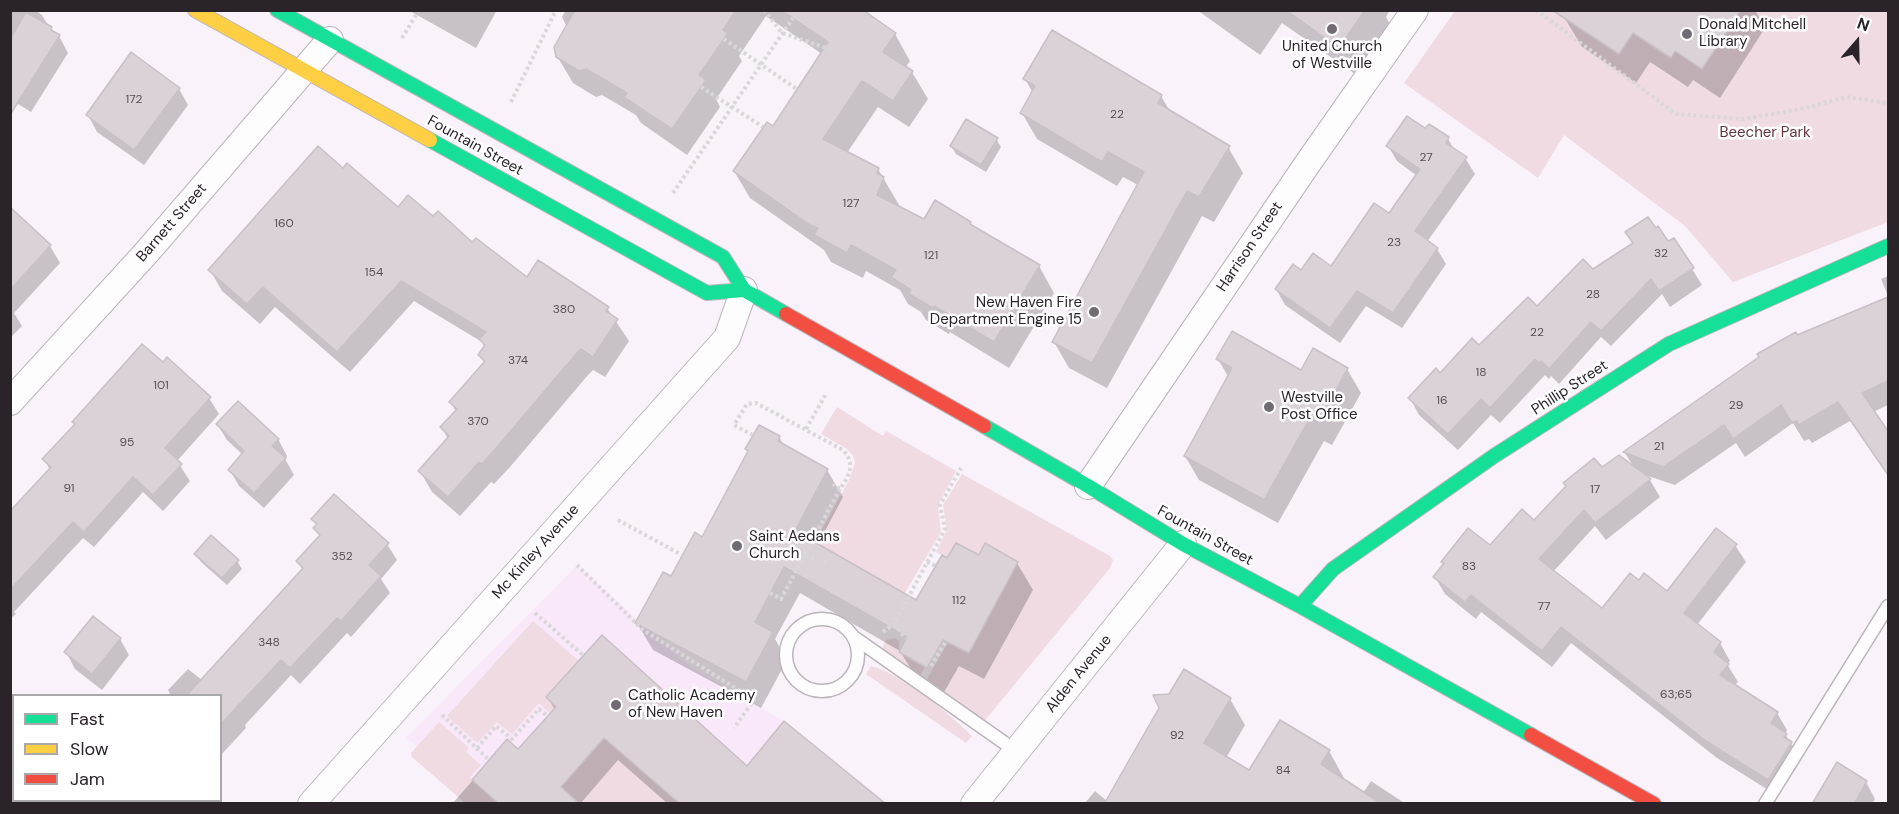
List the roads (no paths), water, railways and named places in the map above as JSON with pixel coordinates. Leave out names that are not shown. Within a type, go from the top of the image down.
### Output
[{"type":"main road","name":"Fountain Street","points":[[195,10],[707,293],[744,290]]},
{"type":"main road","name":"Fountain Street","points":[[277,10],[723,257],[744,290],[1088,486],[1183,544],[1300,606],[1654,804]]},
{"type":"main road","name":"Phillip Street","points":[[1300,606],[1333,569],[1494,456],[1669,344],[1888,246]]},
{"type":"street","name":"Harrison Street","points":[[1088,486],[1301,172],[1415,10]]},
{"type":"street","name":"Barnett Street","points":[[10,402],[147,252],[330,40]]},
{"type":"street","name":"Mc Kinley Avenue","points":[[311,804],[727,338],[744,290]]},
{"type":"street","name":"Alden Avenue","points":[[975,804],[1183,544]]},
{"type":"lane","points":[[1765,804],[1888,606]]},
{"type":"lane","points":[[855,638],[858,662],[854,673],[841,686],[823,691],[811,690],[791,675],[786,664],[785,652],[791,635],[804,623],[827,618],[848,628],[855,638],[1016,751]]},
{"type":"place","name":"United Church of Westville","points":[[1332,29]]},
{"type":"place","name":"Donald Mitchell Library","points":[[1687,34]]},
{"type":"place","name":"New Haven Fire Department Engine 15","points":[[1094,312]]},
{"type":"place","name":"Westville Post Office","points":[[1269,407]]},
{"type":"place","name":"Saint Aedans Church","points":[[737,546]]},
{"type":"place","name":"Catholic Academy of New Haven","points":[[616,705]]},
{"type":"park label","name":"Beecher Park","points":[[1765,133]]}]
